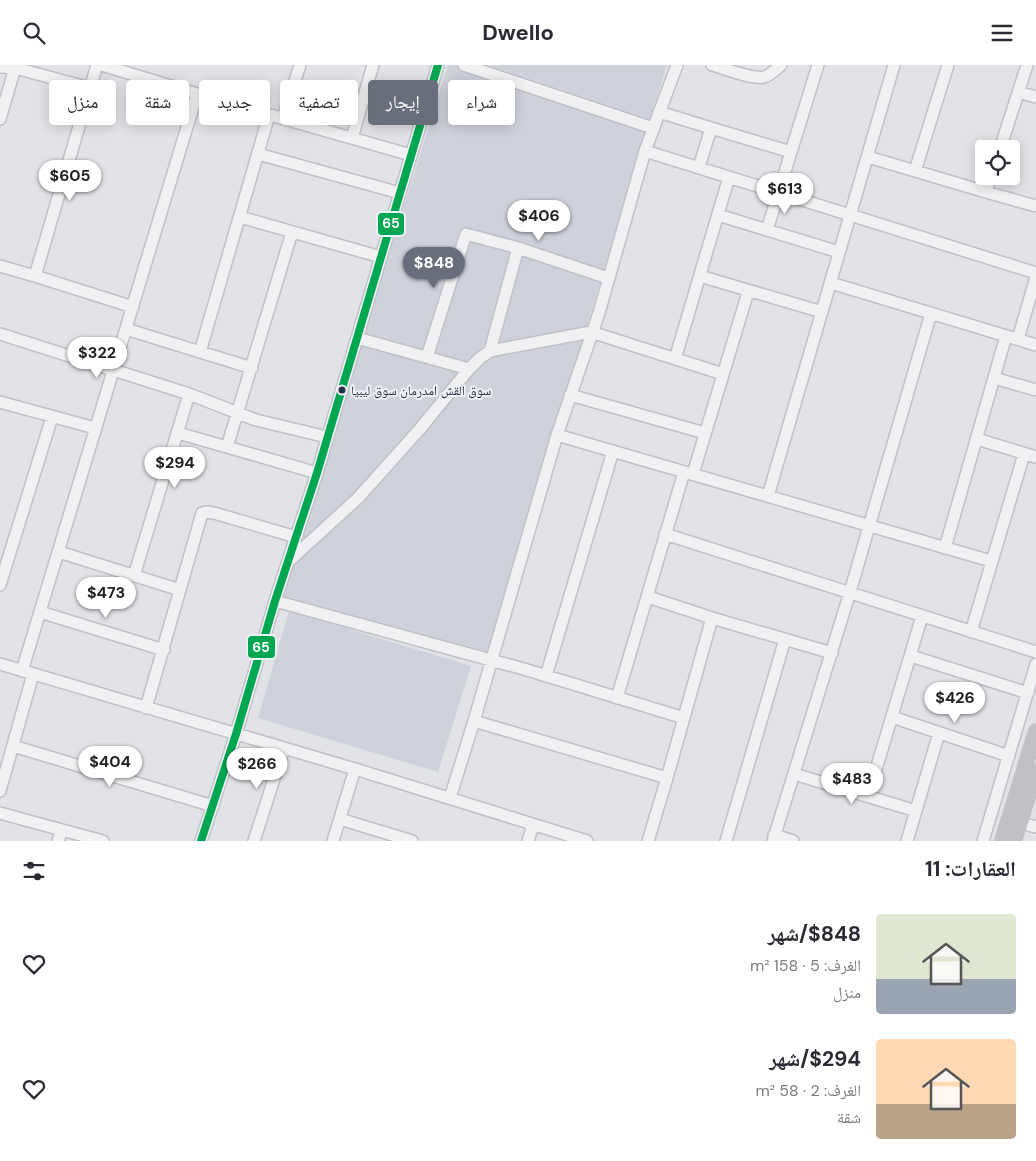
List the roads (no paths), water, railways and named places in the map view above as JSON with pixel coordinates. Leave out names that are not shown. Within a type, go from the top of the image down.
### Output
[{"type":"main road","points":[[1002,841],[1036,731]]},
{"type":"main road","points":[[1014,841],[1028,825],[1036,771]]},
{"type":"street","points":[[92,80],[97,65]]},
{"type":"street","points":[[0,791],[13,746],[40,612],[197,94],[102,65]]},
{"type":"street","points":[[295,80],[300,65]]},
{"type":"street","points":[[352,138],[373,65]]},
{"type":"street","points":[[201,841],[236,734],[275,601],[317,473],[438,65]]},
{"type":"street","points":[[464,65],[653,128]]},
{"type":"street","points":[[450,798],[557,435],[599,313],[645,151],[677,65]]},
{"type":"street","points":[[712,65],[763,78],[781,65]]},
{"type":"street","points":[[767,230],[818,65]]},
{"type":"street","points":[[768,496],[894,65]]},
{"type":"street","points":[[915,171],[948,65]]},
{"type":"street","points":[[1003,140],[1026,65]]},
{"type":"street","points":[[0,67],[15,68],[60,80]]},
{"type":"street","points":[[0,119],[15,68]]},
{"type":"street","points":[[1018,92],[1036,97]]},
{"type":"street","points":[[659,112],[791,152]]},
{"type":"street","points":[[34,276],[79,125]]},
{"type":"street","points":[[200,352],[266,125]]},
{"type":"street","points":[[307,125],[411,155]]},
{"type":"street","points":[[698,167],[711,128]]},
{"type":"street","points":[[645,151],[1036,275],[1018,339]]},
{"type":"street","points":[[258,154],[400,193]]},
{"type":"street","points":[[868,157],[1036,206]]},
{"type":"street","points":[[675,359],[729,177]]},
{"type":"street","points":[[986,192],[988,185]]},
{"type":"street","points":[[718,215],[840,252]]},
{"type":"street","points":[[240,217],[381,257]]},
{"type":"street","points":[[227,447],[292,232]]},
{"type":"street","points":[[427,357],[464,236],[468,234],[518,248],[608,279]]},
{"type":"street","points":[[490,351],[518,248]]},
{"type":"street","points":[[0,266],[133,307]]},
{"type":"street","points":[[700,276],[748,292],[822,312]]},
{"type":"street","points":[[830,283],[1036,345]]},
{"type":"street","points":[[618,698],[665,535],[705,433],[748,292]]},
{"type":"street","points":[[793,841],[774,838],[870,526],[931,313]]},
{"type":"street","points":[[126,329],[252,368]]},
{"type":"street","points":[[288,562],[339,517],[385,469],[469,369],[490,351],[591,333],[723,374]]},
{"type":"street","points":[[0,334],[189,394],[238,414],[327,437]]},
{"type":"street","points":[[944,548],[1006,336]]},
{"type":"street","points":[[357,338],[469,369]]},
{"type":"street","points":[[994,378],[1036,390]]},
{"type":"street","points":[[134,576],[189,394]]},
{"type":"street","points":[[570,395],[705,433]]},
{"type":"street","points":[[0,402],[95,428]]},
{"type":"street","points":[[0,585],[52,417]]},
{"type":"street","points":[[178,433],[317,473]]},
{"type":"street","points":[[557,435],[992,561]]},
{"type":"street","points":[[977,439],[1036,457]]},
{"type":"street","points":[[546,676],[613,451]]},
{"type":"street","points":[[971,632],[1024,454]]},
{"type":"street","points":[[146,708],[203,512],[214,513],[296,537]]},
{"type":"street","points":[[665,535],[850,592],[1036,653]]},
{"type":"street","points":[[58,552],[180,590]]},
{"type":"street","points":[[648,597],[832,653]]},
{"type":"street","points":[[275,601],[546,676],[684,717]]},
{"type":"street","points":[[40,612],[164,650]]},
{"type":"street","points":[[868,796],[922,616]]},
{"type":"street","points":[[648,841],[712,618]]},
{"type":"street","points":[[726,841],[785,639]]},
{"type":"street","points":[[911,655],[1028,693]]},
{"type":"street","points":[[0,664],[355,769],[587,841]]},
{"type":"street","points":[[983,841],[1036,664]]},
{"type":"street","points":[[892,717],[1009,756]]},
{"type":"street","points":[[474,721],[667,778]]},
{"type":"street","points":[[908,841],[939,733]]},
{"type":"street","points":[[13,746],[213,806]]},
{"type":"street","points":[[254,841],[284,748]]},
{"type":"street","points":[[333,841],[355,769]]},
{"type":"street","points":[[794,774],[916,811]]},
{"type":"street","points":[[0,813],[60,836],[103,841]]},
{"type":"street","points":[[340,819],[412,841]]},
{"type":"street","points":[[528,841],[533,825]]},
{"type":"place","name":"سوق القش امدرمان سوق ليبيا","points":[[342,390]]}]
